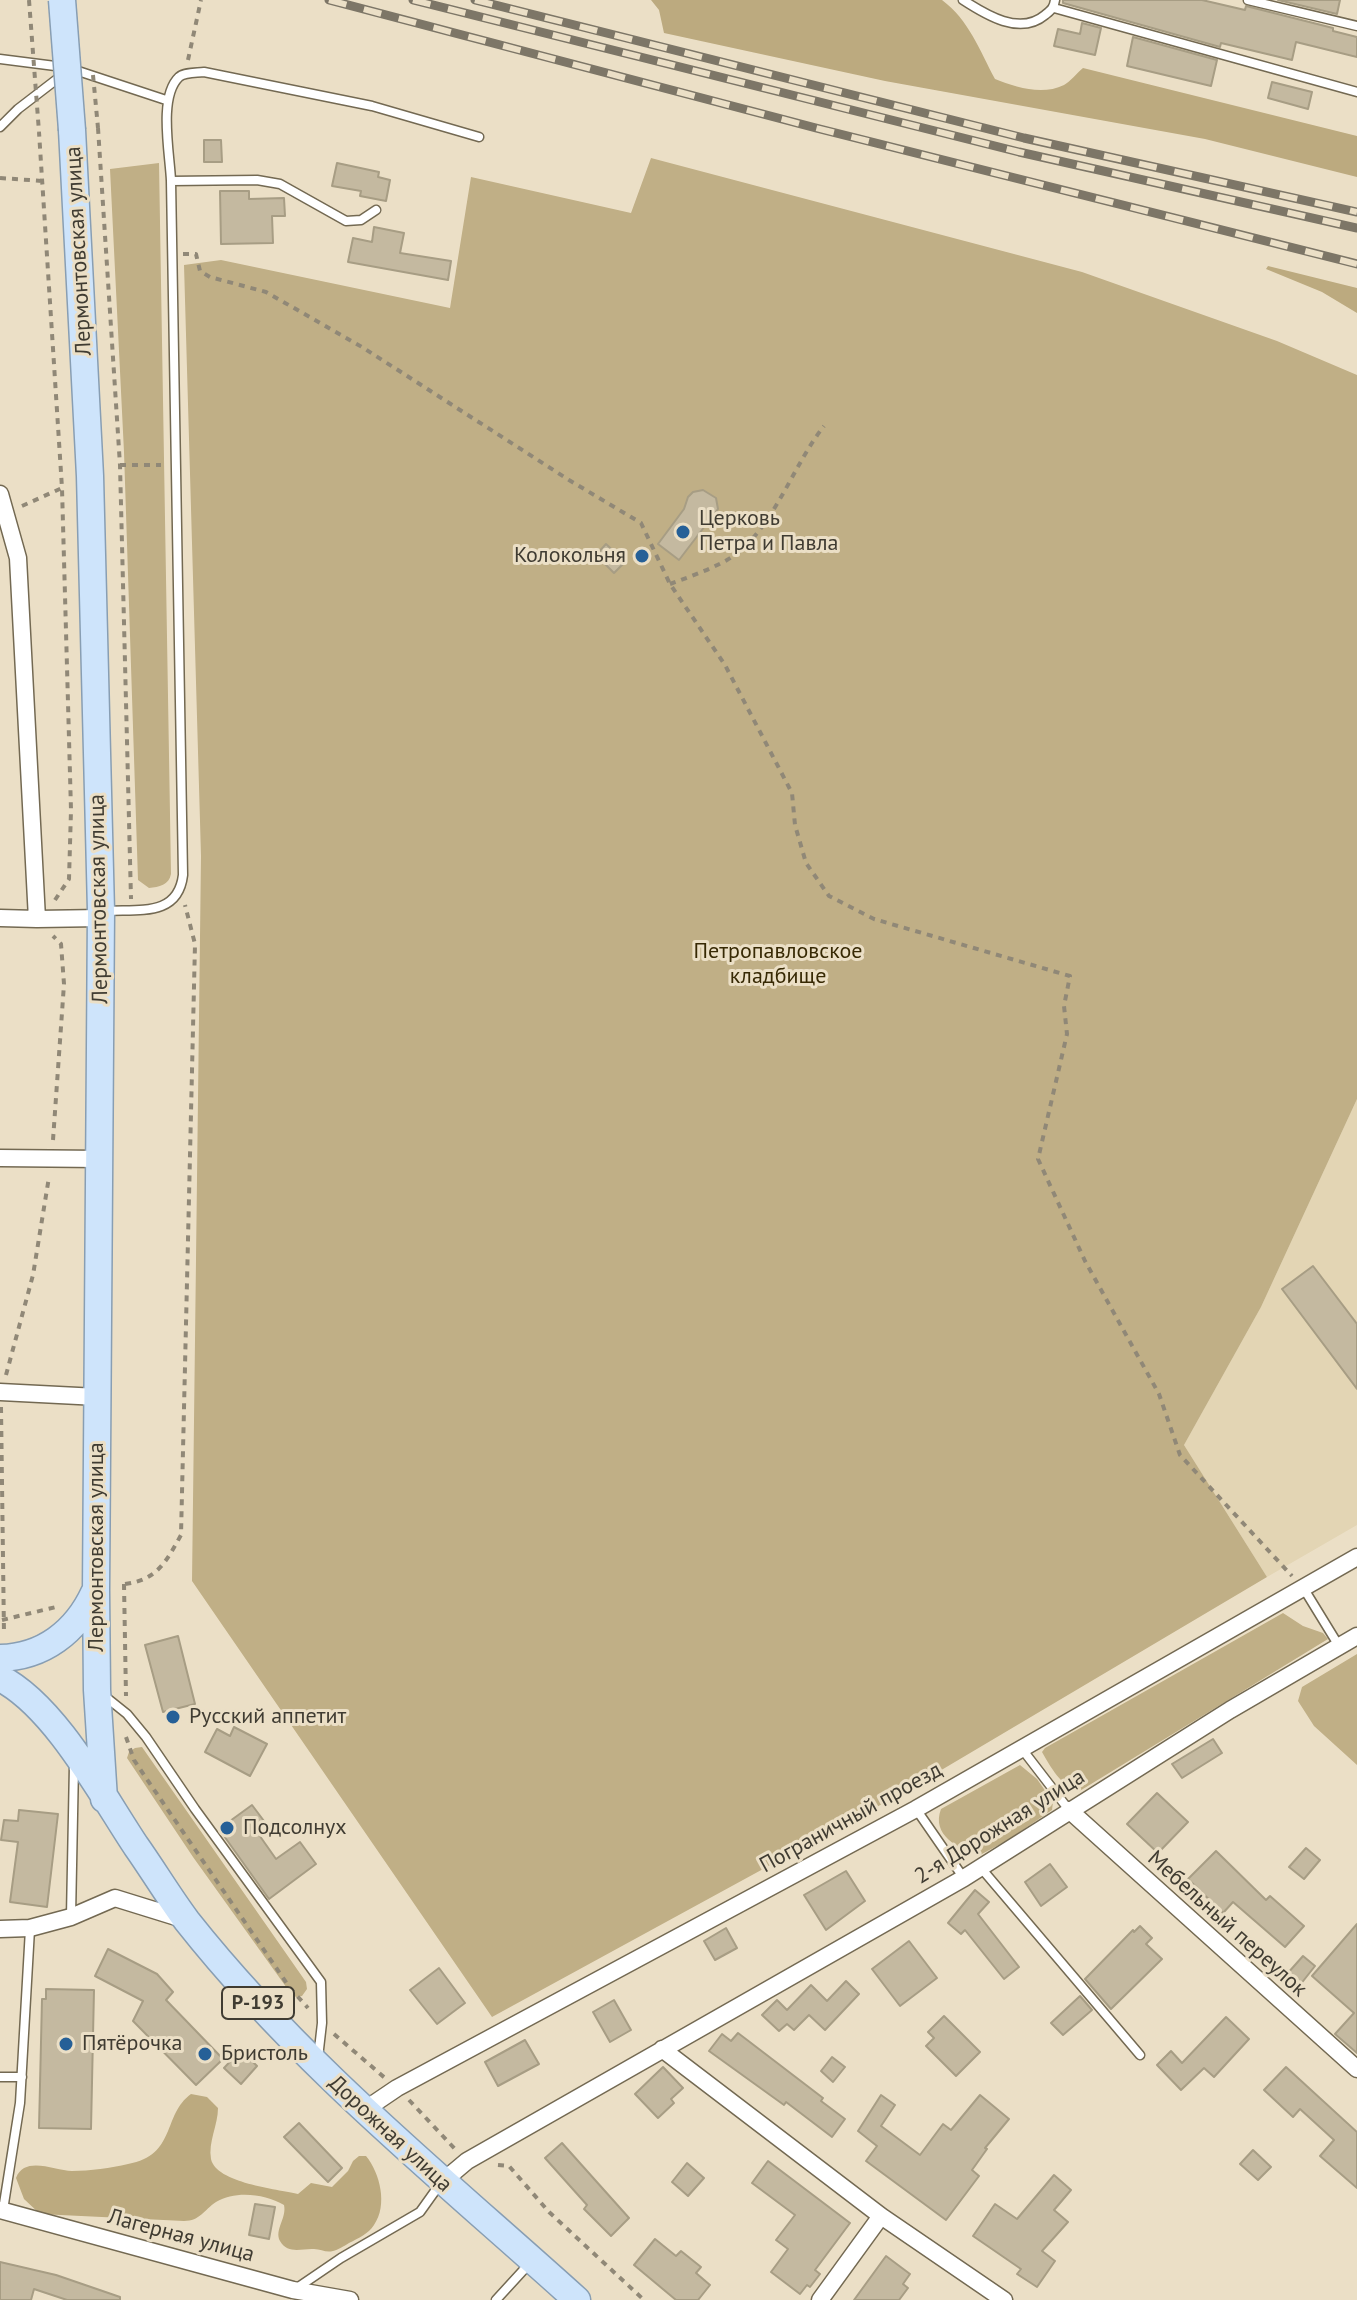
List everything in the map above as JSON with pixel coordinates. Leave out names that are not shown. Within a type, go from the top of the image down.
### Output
[{"type":"main road","name":"Лермонтовская улица","points":[[62,0],[85,129],[101,915],[96,1590],[97,1690],[104,1799]]},
{"type":"main road","points":[[2,1665],[48,1646],[68,1633],[84,1614],[96,1590]]},
{"type":"main road","name":"Дорожная улица","points":[[2,1665],[74,1753],[186,1920],[317,2066],[363,2111],[577,2300]]},
{"type":"street","points":[[0,494],[3,514],[18,558],[37,919]]},
{"type":"street","points":[[0,918],[101,915]]},
{"type":"street","points":[[0,1158],[100,1159]]},
{"type":"street","points":[[0,1392],[98,1397]]},
{"type":"street","name":"Пограничный проезд","points":[[363,2111],[397,2088],[916,1809],[1357,1557]]},
{"type":"street","name":"2-я Дорожная улица","points":[[442,2182],[467,2161],[964,1878],[1069,1810],[1357,1636]]},
{"type":"street","name":"Мебельный переулок","points":[[1069,1810],[1357,2069]]},
{"type":"street","points":[[0,1929],[30,1928],[71,1917],[115,1898],[186,1920]]},
{"type":"street","points":[[662,2049],[881,2216],[1004,2300]]},
{"type":"street","name":"Лагерная улица","points":[[1,2210],[293,2290],[350,2300]]},
{"type":"street","points":[[820,2300],[881,2216]]},
{"type":"lane","points":[[963,0],[986,15],[1013,24],[1036,23],[1055,4],[1357,92]]},
{"type":"lane","points":[[1248,0],[1357,26]]},
{"type":"lane","points":[[0,59],[71,68],[166,100]]},
{"type":"lane","points":[[0,127],[71,68]]},
{"type":"lane","points":[[101,915],[158,908],[173,901],[181,891],[173,254],[166,100],[179,77],[204,72],[372,106],[479,137]]},
{"type":"lane","points":[[171,181],[257,180],[280,184],[346,221],[361,220],[376,210]]},
{"type":"lane","points":[[1304,1589],[1339,1647]]},
{"type":"lane","points":[[97,1690],[127,1714],[146,1737],[321,1982],[322,2023],[317,2066]]},
{"type":"lane","points":[[1022,1749],[1069,1810]]},
{"type":"lane","points":[[71,1917],[74,1753]]},
{"type":"lane","points":[[916,1809],[964,1878]]},
{"type":"lane","points":[[981,1867],[1140,2055]]},
{"type":"lane","points":[[1,2210],[20,2103],[30,1928]]},
{"type":"lane","points":[[0,2077],[22,2077]]},
{"type":"lane","points":[[293,2290],[420,2212],[442,2182]]},
{"type":"lane","points":[[496,2300],[533,2260]]},
{"type":"path","points":[[2,1665],[0,1392],[33,1275],[51,1159],[64,984],[61,944],[37,919],[62,892],[69,879],[71,810],[62,488],[29,0]]},
{"type":"path","points":[[187,73],[188,48],[201,0]]},
{"type":"path","points":[[85,129],[120,465],[131,910]]},
{"type":"path","points":[[0,178],[43,181]]},
{"type":"path","points":[[173,254],[196,254],[200,271],[210,277],[266,292],[362,347],[641,523],[670,584],[725,665],[792,793],[795,825],[806,863],[829,896],[874,919],[1070,976],[1064,1006],[1067,1034],[1038,1159],[1085,1261],[1159,1394],[1180,1455],[1304,1589]]},
{"type":"path","points":[[670,584],[730,559],[761,529],[808,446],[824,426]]},
{"type":"path","points":[[120,465],[176,465]]},
{"type":"path","points":[[3,514],[62,488]]},
{"type":"path","points":[[96,1590],[140,1582],[164,1566],[181,1535],[195,944],[181,891]]},
{"type":"path","points":[[1,1620],[57,1607]]},
{"type":"path","points":[[467,2161],[509,2166],[549,2212],[644,2300]]},
{"type":"shaded area","points":[[651,0],[942,0],[967,26],[995,79],[1020,87],[1047,90],[1069,82],[1083,68],[1357,136],[1357,177],[1205,139],[885,81],[664,33],[659,10]]},
{"type":"shaded area","points":[[1268,266],[1357,288],[1357,313],[1322,292],[1266,269]]},
{"type":"shaded area","points":[[1357,1099],[1357,1525],[1267,1577],[1184,1445],[1261,1307]]},
{"type":"shaded area","points":[[191,2094],[207,2097],[218,2108],[211,2159],[215,2167],[235,2179],[298,2194],[311,2183],[332,2187],[353,2161],[359,2156],[366,2156],[375,2171],[380,2189],[381,2208],[374,2225],[363,2236],[335,2250],[296,2250],[287,2248],[280,2241],[279,2228],[284,2205],[259,2196],[224,2198],[189,2221],[40,2214],[24,2199],[16,2178],[26,2167],[72,2171],[115,2167],[144,2159],[162,2143],[176,2113]]},
{"type":"green space","name":"Петропавловское кладбище","points":[[651,158],[1082,272],[1277,341],[1357,375],[1357,1099],[1261,1307],[1184,1445],[1267,1577],[906,1791],[492,2017],[192,1581],[201,856],[184,265],[221,260],[450,308],[471,177],[631,213]]},
{"type":"green space","points":[[159,163],[171,874],[166,883],[149,888],[138,880],[124,452],[110,169]]},
{"type":"green space","points":[[1283,1613],[1303,1626],[1323,1633],[1328,1639],[1078,1792],[1066,1785],[1053,1770],[1042,1752],[1045,1748]]},
{"type":"green space","points":[[1357,1654],[1357,1765],[1314,1726],[1298,1701],[1302,1687]]},
{"type":"green space","points":[[142,1747],[306,1982],[307,1989],[302,1996],[296,1997],[289,1991],[127,1758],[129,1752]]},
{"type":"green space","points":[[1020,1765],[1037,1779],[1053,1802],[1052,1810],[980,1855],[948,1840],[940,1826],[941,1809]]},
{"type":"building","points":[[1063,0],[1202,0],[1245,10],[1246,6],[1357,37],[1357,57],[1296,42],[1292,60],[1221,43],[1220,47],[1063,3]]},
{"type":"building","points":[[1278,0],[1340,0],[1337,14]]},
{"type":"building","points":[[1082,23],[1101,28],[1095,55],[1054,46],[1058,29],[1080,34]]},
{"type":"building","points":[[1133,37],[1217,60],[1211,86],[1127,66]]},
{"type":"building","points":[[1272,82],[1312,92],[1308,109],[1268,98]]},
{"type":"building","points":[[204,140],[221,140],[222,162],[204,162]]},
{"type":"building","points":[[337,163],[379,172],[378,177],[390,180],[386,201],[360,196],[361,191],[332,186]]},
{"type":"building","points":[[220,191],[249,191],[249,199],[284,198],[285,216],[272,216],[273,243],[221,244]]},
{"type":"building","points":[[374,227],[404,233],[400,253],[451,261],[448,280],[348,262],[353,238],[372,242]]},
{"type":"building","name":"Церковь Петра и Павла","points":[[703,490],[716,498],[718,509],[679,560],[658,544],[684,509],[688,497],[693,492]]},
{"type":"building","points":[[606,544],[625,562],[614,573],[596,555]]},
{"type":"building","points":[[1313,1266],[1357,1324],[1357,1389],[1282,1289]]},
{"type":"building","points":[[178,1636],[195,1704],[163,1712],[145,1645]]},
{"type":"building","points":[[234,1727],[267,1744],[250,1776],[205,1752],[217,1729],[230,1736]]},
{"type":"building","points":[[1213,1739],[1222,1753],[1182,1778],[1172,1764]]},
{"type":"building","points":[[1157,1793],[1188,1822],[1158,1853],[1127,1824]]},
{"type":"building","points":[[252,1805],[267,1825],[257,1832],[276,1859],[300,1842],[316,1864],[269,1899],[219,1829]]},
{"type":"building","points":[[19,1810],[58,1814],[47,1907],[10,1902],[18,1842],[1,1840],[4,1820],[18,1821]]},
{"type":"building","points":[[1306,1848],[1320,1860],[1304,1879],[1289,1867]]},
{"type":"building","points":[[1216,1851],[1266,1900],[1270,1896],[1304,1926],[1285,1947],[1233,1902],[1223,1913],[1188,1879]]},
{"type":"building","points":[[1050,1864],[1067,1887],[1041,1906],[1025,1882]]},
{"type":"building","points":[[846,1871],[865,1901],[826,1930],[804,1895]]},
{"type":"building","points":[[975,1890],[989,1902],[978,1914],[1019,1967],[1004,1979],[965,1930],[961,1934],[948,1923]]},
{"type":"building","points":[[1357,1924],[1357,2053],[1335,2034],[1354,2013],[1312,1976]]},
{"type":"building","points":[[1140,1926],[1152,1938],[1146,1944],[1162,1959],[1111,2009],[1085,1979]]},
{"type":"building","points":[[726,1928],[737,1948],[715,1960],[704,1941]]},
{"type":"building","points":[[909,1941],[937,1978],[900,2006],[872,1969]]},
{"type":"building","points":[[108,1949],[157,1974],[173,1992],[166,2000],[223,2059],[196,2085],[133,2021],[143,2001],[95,1976]]},
{"type":"building","points":[[1303,1956],[1315,1966],[1300,1985],[1287,1974]]},
{"type":"building","points":[[439,1968],[465,2003],[437,2024],[410,1990]]},
{"type":"building","points":[[846,1981],[859,1994],[825,2030],[809,2015],[794,2030],[787,2024],[779,2031],[762,2015],[777,2000],[787,2010],[811,1985],[827,2001]]},
{"type":"building","points":[[46,1989],[94,1990],[91,2129],[39,2128],[42,1999],[46,1999]]},
{"type":"building","points":[[1080,1996],[1092,2010],[1063,2035],[1051,2023]]},
{"type":"building","points":[[614,2000],[631,2030],[610,2042],[593,2012]]},
{"type":"building","points":[[944,2016],[980,2052],[956,2076],[926,2046],[934,2038],[928,2032]]},
{"type":"building","points":[[1226,2017],[1249,2039],[1214,2077],[1204,2068],[1181,2090],[1157,2065],[1171,2051],[1182,2063]]},
{"type":"building","points":[[738,2033],[823,2098],[821,2101],[845,2119],[832,2137],[709,2051],[722,2034],[731,2041]]},
{"type":"building","points":[[525,2040],[539,2064],[498,2086],[485,2062]]},
{"type":"building","points":[[241,2050],[257,2066],[241,2084],[224,2068]]},
{"type":"building","points":[[832,2057],[845,2067],[833,2082],[821,2071]]},
{"type":"building","points":[[663,2067],[683,2088],[671,2099],[674,2103],[658,2118],[635,2094]]},
{"type":"building","points":[[1286,2067],[1357,2132],[1357,2188],[1320,2156],[1334,2140],[1300,2109],[1293,2117],[1264,2090]]},
{"type":"building","points":[[881,2095],[895,2105],[881,2126],[920,2155],[943,2124],[951,2130],[980,2095],[1009,2119],[985,2148],[972,2170],[979,2176],[946,2220],[866,2161],[877,2146],[858,2131]]},
{"type":"building","points":[[299,2123],[342,2168],[328,2182],[284,2137]]},
{"type":"building","points":[[562,2143],[629,2218],[611,2236],[584,2209],[587,2205],[545,2158]]},
{"type":"building","points":[[1253,2150],[1271,2167],[1258,2180],[1240,2164]]},
{"type":"building","points":[[768,2161],[850,2223],[815,2270],[820,2274],[800,2294],[771,2272],[788,2249],[776,2240],[795,2215],[752,2183]]},
{"type":"building","points":[[687,2163],[704,2178],[688,2196],[672,2182]]},
{"type":"building","points":[[1054,2175],[1071,2190],[1054,2210],[1068,2222],[1042,2251],[1055,2261],[1037,2287],[1017,2274],[1021,2269],[973,2236],[995,2204],[1017,2219]]},
{"type":"building","points":[[255,2204],[275,2207],[269,2239],[249,2235]]},
{"type":"building","points":[[655,2239],[676,2256],[681,2251],[701,2267],[696,2273],[710,2285],[698,2300],[676,2300],[634,2265]]},
{"type":"building","points":[[886,2256],[910,2274],[903,2284],[908,2288],[899,2300],[854,2300]]},
{"type":"building","points":[[0,2262],[56,2275],[120,2297],[120,2300],[67,2300],[34,2289],[31,2300],[0,2300]]},
{"type":"railway","points":[[329,0],[816,128],[1357,264]]},
{"type":"railway","points":[[413,0],[1019,152],[1357,228]]},
{"type":"railway","points":[[475,0],[1024,138],[1357,212]]},
{"type":"place","name":"Церковь Петра и Павла","points":[[683,532]]},
{"type":"place","name":"Колокольня","points":[[642,556]]},
{"type":"place","name":"Русский аппетит","points":[[173,1717]]},
{"type":"place","name":"Подсолнух","points":[[227,1828]]},
{"type":"place","name":"Пятёрочка","points":[[66,2044]]},
{"type":"place","name":"Бристоль","points":[[205,2054]]}]
